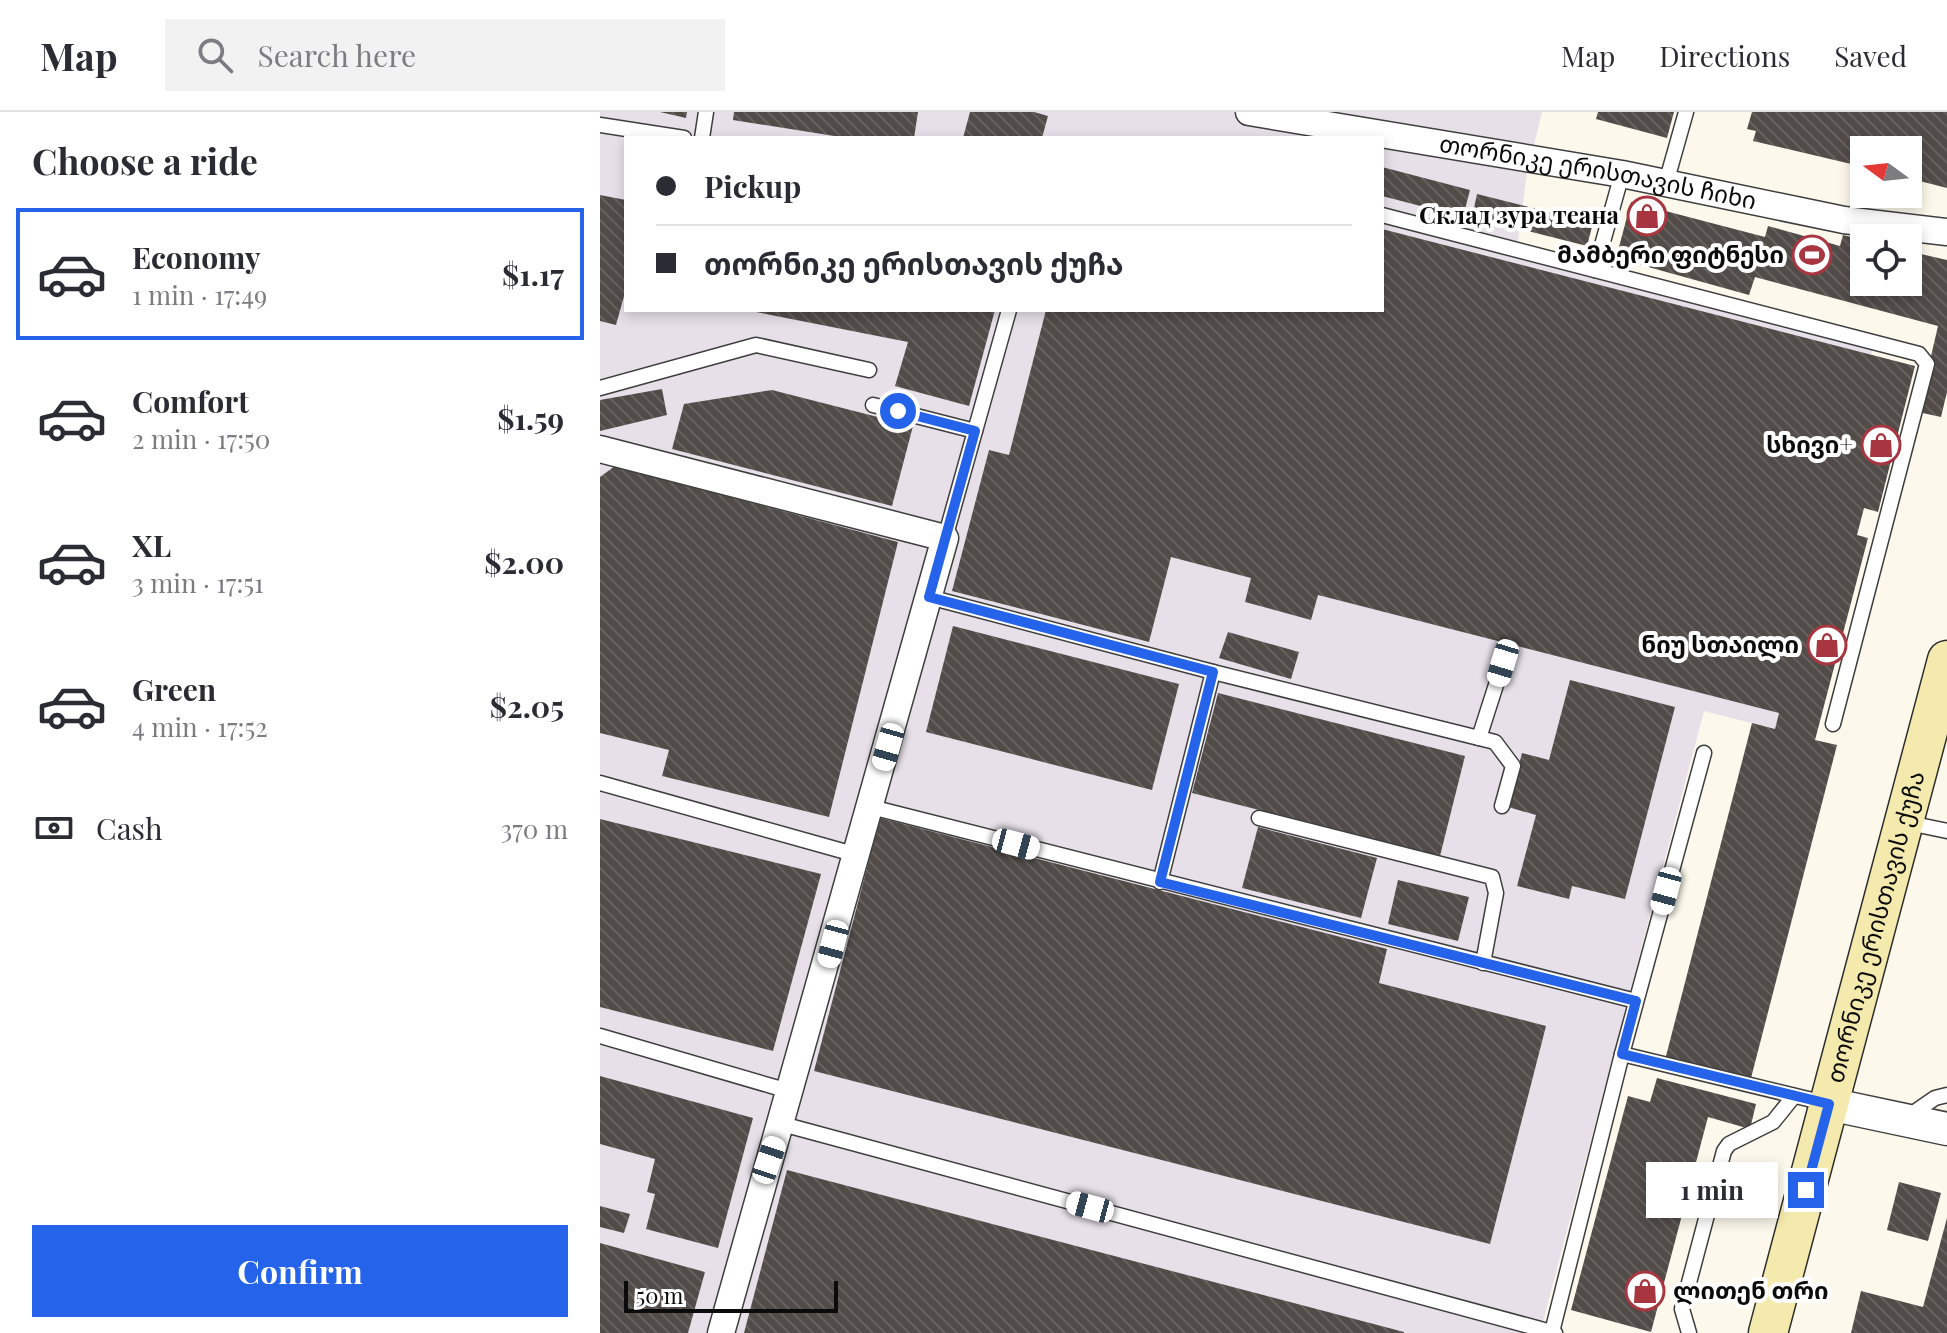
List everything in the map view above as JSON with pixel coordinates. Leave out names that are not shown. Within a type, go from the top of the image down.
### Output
[{"type":"main road","name":"თორნიკე ერისთავის ქუჩა","points":[[1768,1333],[1811,1100],[1904,822],[1947,660]]},
{"type":"street","name":"თორნიკე ერისთავის ჩიხი","points":[[1249,112],[1622,174],[1844,220],[1947,232]]},
{"type":"street","points":[[600,449],[945,538],[792,1092],[721,1333]]},
{"type":"street","points":[[1811,1100],[1947,1129]]},
{"type":"lane","points":[[702,136],[706,112]]},
{"type":"lane","points":[[1666,183],[1686,112]]},
{"type":"lane","points":[[600,125],[671,136]]},
{"type":"lane","points":[[1595,270],[1622,174]]},
{"type":"lane","points":[[1384,216],[1919,354],[1927,364],[1833,724]]},
{"type":"lane","points":[[945,538],[1008,312]]},
{"type":"lane","points":[[600,388],[756,345],[869,370]]},
{"type":"lane","points":[[873,405],[975,431]]},
{"type":"lane","points":[[929,597],[1495,742],[1513,766],[1502,806]]},
{"type":"lane","points":[[1479,738],[1503,663]]},
{"type":"lane","points":[[1160,882],[1213,672]]},
{"type":"lane","points":[[782,1124],[1554,1333],[1622,1054],[1704,753]]},
{"type":"lane","points":[[600,783],[857,855]]},
{"type":"lane","points":[[871,807],[1636,1001]]},
{"type":"lane","points":[[1259,818],[1492,877],[1496,893],[1483,963]]},
{"type":"lane","points":[[1904,822],[1947,831]]},
{"type":"lane","points":[[600,1036],[792,1092]]},
{"type":"lane","points":[[1622,1054],[1811,1100]]},
{"type":"lane","points":[[1905,1118],[1935,1098],[1947,1095]]},
{"type":"lane","points":[[1689,1333],[1682,1309],[1724,1151],[1729,1144],[1811,1100]]},
{"type":"lane","points":[[1756,1118],[1773,1122]]},
{"type":"shaded area","points":[[600,112],[1542,112],[1527,173],[1516,255],[1873,347],[1775,729],[1704,711],[1540,1333],[600,1333]]},
{"type":"building","points":[[660,112],[687,112],[686,118]]},
{"type":"building","points":[[734,112],[918,112],[914,136],[834,136],[733,120]]},
{"type":"building","points":[[970,112],[1034,112],[1048,116],[1043,136],[964,136]]},
{"type":"building","points":[[1598,112],[1674,112],[1667,138],[1596,119]]},
{"type":"building","points":[[1752,112],[1947,112],[1947,188],[1922,182],[1922,136],[1850,136],[1850,164],[1753,141],[1756,131],[1747,129]]},
{"type":"building","points":[[1384,168],[1470,190],[1463,217],[1384,197]]},
{"type":"building","points":[[1477,194],[1593,223],[1587,246],[1472,217]]},
{"type":"building","points":[[600,195],[624,200],[624,296],[616,325],[600,321]]},
{"type":"building","points":[[1631,202],[1765,237],[1768,226],[1840,246],[1843,235],[1850,237],[1850,296],[1922,296],[1922,254],[1947,260],[1947,392],[1941,417],[1918,412],[1938,326],[1755,277],[1749,295],[1616,258]]},
{"type":"building","points":[[1384,230],[1915,366],[1878,512],[1864,508],[1857,535],[1868,538],[1815,740],[1837,745],[1750,1082],[1665,1060],[1752,723],[1775,729],[1779,713],[1318,595],[1311,620],[1245,602],[1251,578],[1171,557],[1149,642],[952,591],[989,450],[1009,455],[1045,312],[1384,312]]},
{"type":"building","points":[[756,312],[994,312],[969,406],[895,386],[908,342]]},
{"type":"building","points":[[662,389],[667,415],[600,431],[600,400]]},
{"type":"building","points":[[772,390],[913,426],[892,506],[672,449],[684,404]]},
{"type":"building","points":[[615,466],[898,542],[829,817],[662,776],[669,750],[600,733],[600,477]]},
{"type":"building","points":[[953,626],[1179,684],[1152,790],[926,732]]},
{"type":"building","points":[[1228,632],[1299,652],[1291,679],[1219,658]]},
{"type":"building","points":[[1570,680],[1675,707],[1625,899],[1572,886],[1569,899],[1517,886],[1536,815],[1508,807],[1522,753],[1549,760]]},
{"type":"building","points":[[1218,693],[1465,756],[1440,856],[1192,793]]},
{"type":"building","points":[[880,818],[1387,949],[1379,983],[1546,1026],[1490,1244],[814,1071]]},
{"type":"building","points":[[600,819],[821,874],[773,1051],[600,1007]]},
{"type":"building","points":[[1258,827],[1377,858],[1361,918],[1242,888]]},
{"type":"building","points":[[1398,880],[1469,897],[1458,941],[1388,924]]},
{"type":"building","points":[[600,1076],[753,1118],[718,1248],[646,1229],[655,1194],[647,1192],[655,1159],[600,1144]]},
{"type":"building","points":[[1657,1078],[1756,1104],[1750,1129],[1708,1117],[1651,1332],[1571,1310],[1628,1096],[1650,1102]]},
{"type":"building","points":[[787,1170],[1404,1332],[1404,1333],[744,1333]]},
{"type":"building","points":[[1899,1182],[1941,1193],[1928,1241],[1887,1230]]},
{"type":"building","points":[[600,1206],[630,1214],[624,1233],[600,1227]]},
{"type":"building","points":[[1947,1218],[1947,1333],[1851,1333],[1861,1291],[1923,1307]]},
{"type":"building","points":[[600,1243],[705,1272],[688,1333],[600,1333]]},
{"type":"place","name":"Склад зура теана","points":[[1647,216]]},
{"type":"place","name":"მამბერი ფიტნესი","points":[[1812,255]]},
{"type":"place","name":"სხივი+","points":[[1881,445]]},
{"type":"place","name":"ნიუ სთაილი","points":[[1827,645]]},
{"type":"place","name":"ლითენ თრი","points":[[1645,1291]]},
{"type":"route","points":[[898,411],[975,431],[929,597],[1213,672],[1160,882],[1636,1001],[1622,1054],[1829,1104],[1806,1190]]}]
